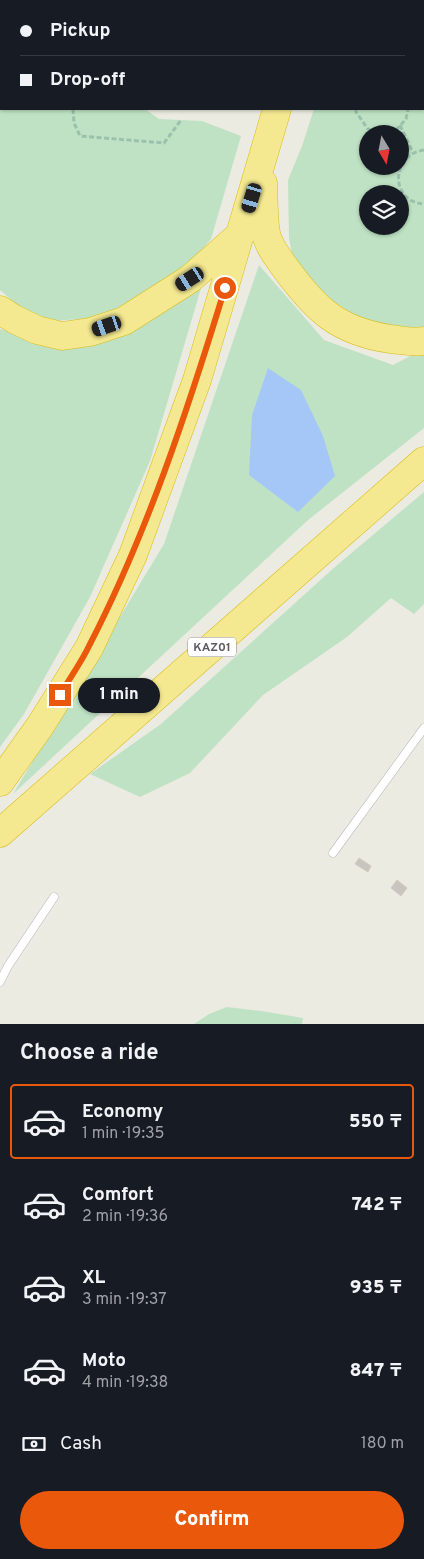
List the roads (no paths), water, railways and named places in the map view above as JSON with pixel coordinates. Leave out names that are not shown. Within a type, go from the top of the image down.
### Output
[{"type":"highway","points":[[0,782],[40,726],[88,648],[133,555],[197,380],[277,110]]},
{"type":"highway","points":[[262,163],[266,234],[276,255],[295,282],[325,314],[344,326],[374,336],[416,342],[424,341]]},
{"type":"highway","points":[[0,310],[37,330],[62,336],[90,332],[124,321],[190,279],[241,234]]},
{"type":"highway","name":"KАZ01","points":[[0,833],[424,461]]},
{"type":"lane","points":[[333,853],[424,728]]},
{"type":"lane","points":[[0,982],[8,966],[54,897]]},
{"type":"water","points":[[268,368],[301,390],[323,436],[335,476],[298,512],[249,475],[252,415]]}]
